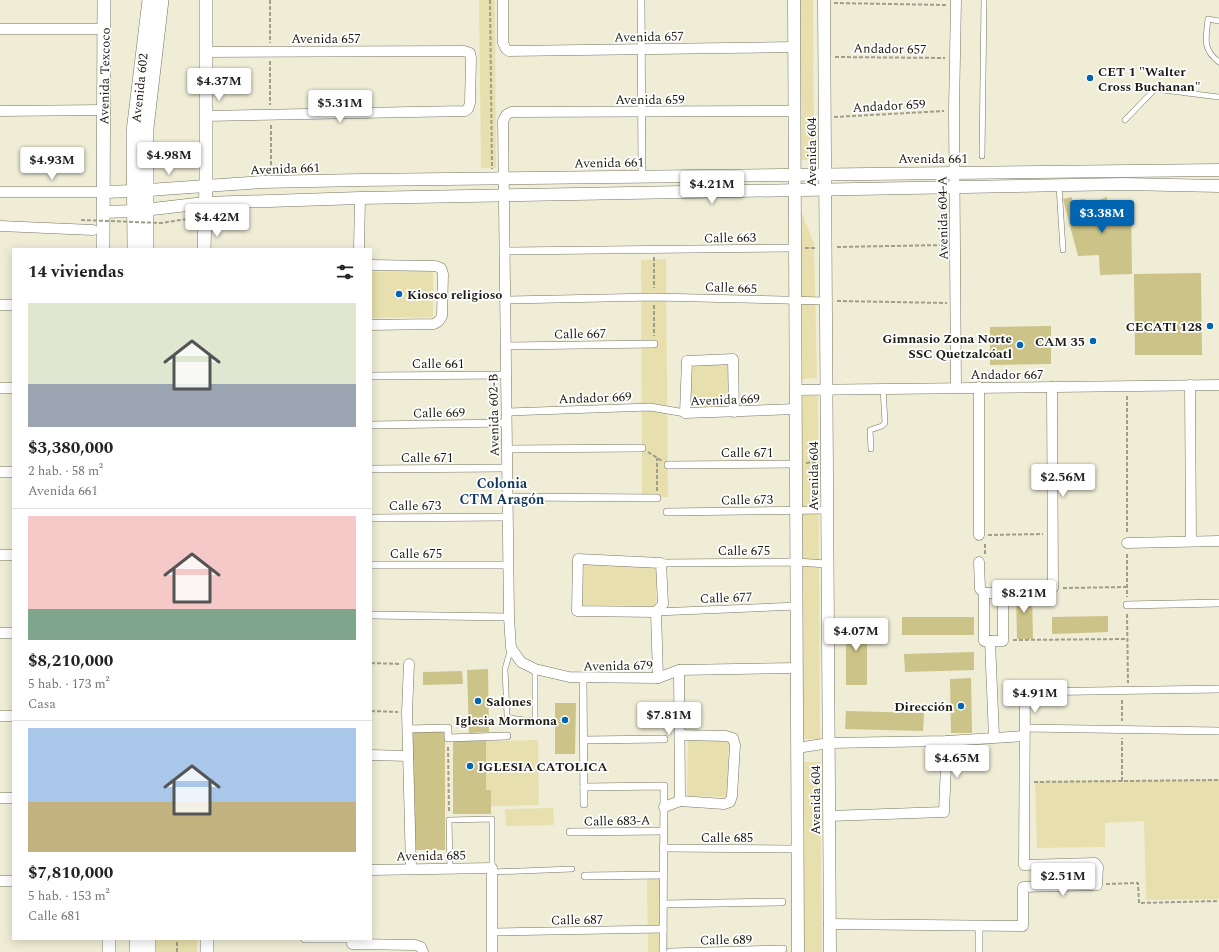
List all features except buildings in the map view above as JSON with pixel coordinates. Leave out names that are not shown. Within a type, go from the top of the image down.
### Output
[{"type":"main road","name":"Avenida Texcoco","points":[[103,248],[104,0]]},
{"type":"main road","name":"Avenida 602","points":[[140,191],[134,132],[150,0]]},
{"type":"main road","name":"Avenida 602","points":[[135,248],[140,210],[140,191],[146,128],[161,0]]},
{"type":"main road","points":[[204,248],[206,185],[207,0]]},
{"type":"main road","name":"Avenida 602","points":[[140,210],[146,248]]},
{"type":"main road","points":[[109,940],[109,952]]},
{"type":"main road","points":[[137,940],[137,952]]},
{"type":"main road","points":[[148,940],[148,952]]},
{"type":"main road","points":[[207,940],[207,952]]},
{"type":"street","name":"Avenida 657","points":[[503,0],[504,43],[506,49],[511,51],[794,47]]},
{"type":"street","points":[[641,0],[642,175]]},
{"type":"street","name":"Avenida 604","points":[[794,0],[798,952]]},
{"type":"street","name":"Avenida 604","points":[[824,1],[830,952]]},
{"type":"street","name":"Avenida 604-A","points":[[956,2],[954,58],[956,387]]},
{"type":"street","points":[[0,29],[105,29]]},
{"type":"street","name":"Avenida 657","points":[[206,52],[464,51],[470,53],[470,103],[468,109],[462,111],[271,114]]},
{"type":"street","points":[[0,111],[104,110]]},
{"type":"street","name":"Avenida 659","points":[[506,115],[511,112],[794,111]]},
{"type":"street","points":[[206,116],[271,114]]},
{"type":"street","name":"Avenida 602-B","points":[[506,115],[503,121],[506,196],[504,251],[506,417],[509,617],[513,651]]},
{"type":"street","name":"Avenida 661","points":[[0,192],[140,191],[206,185],[271,182],[642,175],[1219,170]]},
{"type":"street","points":[[1002,173],[1002,187]]},
{"type":"street","points":[[103,212],[140,210],[205,203],[360,198],[795,192],[826,190],[1124,184],[1219,186]]},
{"type":"street","points":[[359,248],[360,198]]},
{"type":"street","points":[[0,226],[93,230]]},
{"type":"street","name":"Calle 663","points":[[504,251],[795,248]]},
{"type":"street","points":[[372,265],[435,266],[441,268],[443,274],[442,316],[440,321],[434,324],[372,325]]},
{"type":"street","name":"Calle 665","points":[[505,300],[654,297],[795,302],[826,301]]},
{"type":"street","points":[[0,305],[12,305]]},
{"type":"street","name":"Calle 667","points":[[506,346],[654,344]]},
{"type":"street","name":"Avenida 669","points":[[734,412],[733,359],[687,361],[685,413],[734,412],[796,410]]},
{"type":"street","name":"Calle 661","points":[[372,376],[506,375]]},
{"type":"street","points":[[1190,385],[1191,541]]},
{"type":"street","name":"Andador 667","points":[[796,390],[1219,385]]},
{"type":"street","points":[[979,387],[979,535]]},
{"type":"street","points":[[1052,387],[1053,588]]},
{"type":"street","points":[[0,388],[12,388]]},
{"type":"street","name":"Andador 669","points":[[506,417],[650,407],[685,413]]},
{"type":"street","name":"Calle 669","points":[[372,425],[506,417]]},
{"type":"street","points":[[507,449],[642,448]]},
{"type":"street","name":"Calle 671","points":[[668,465],[796,464]]},
{"type":"street","name":"Calle 671","points":[[372,470],[507,468]]},
{"type":"street","points":[[0,472],[12,472]]},
{"type":"street","points":[[508,497],[657,498]]},
{"type":"street","name":"Calle 673","points":[[667,512],[827,510]]},
{"type":"street","name":"Calle 673","points":[[372,518],[508,517]]},
{"type":"street","points":[[1127,542],[1219,541]]},
{"type":"street","points":[[0,555],[12,555]]},
{"type":"street","points":[[656,612],[577,611],[578,559],[661,563],[663,604],[656,612],[658,678]]},
{"type":"street","name":"Calle 675","points":[[661,563],[797,562],[828,564]]},
{"type":"street","points":[[979,562],[980,589],[984,593],[984,641],[1003,640],[1003,593],[984,593]]},
{"type":"street","name":"Calle 675","points":[[372,565],[508,565]]},
{"type":"street","points":[[1127,605],[1219,604]]},
{"type":"street","name":"Calle 677","points":[[656,612],[797,606]]},
{"type":"street","points":[[372,615],[509,617]]},
{"type":"street","points":[[0,633],[12,633]]},
{"type":"street","points":[[990,641],[994,738]]},
{"type":"street","name":"Avenida 679","points":[[513,651],[521,662],[535,669],[583,679],[658,678],[679,670],[797,668]]},
{"type":"street","points":[[409,664],[407,712],[411,868]]},
{"type":"street","points":[[679,670],[680,801]]},
{"type":"street","points":[[583,679],[584,804]]},
{"type":"street","points":[[829,924],[1023,926],[1023,887],[1097,885],[1098,867],[1095,863],[1024,865],[1025,692],[1219,689]]},
{"type":"street","points":[[0,716],[12,716]]},
{"type":"street","points":[[408,729],[448,728],[448,738],[507,736]]},
{"type":"street","points":[[797,748],[829,742],[994,738],[1024,732],[1219,731]]},
{"type":"street","points":[[664,807],[680,801],[724,804],[730,802],[732,796],[735,745],[733,738],[726,736],[680,735]]},
{"type":"street","points":[[584,740],[664,739]]},
{"type":"street","points":[[829,816],[944,812],[946,740]]},
{"type":"street","points":[[372,754],[408,756]]},
{"type":"street","points":[[584,787],[664,786],[663,952]]},
{"type":"street","points":[[0,798],[12,798]]},
{"type":"street","name":"Calle 683-A","points":[[570,832],[663,831]]},
{"type":"street","name":"Calle 685","points":[[663,848],[790,850]]},
{"type":"street","name":"Avenida 685","points":[[372,870],[450,868],[492,870]]},
{"type":"street","points":[[492,870],[492,952]]},
{"type":"street","points":[[585,876],[663,875]]},
{"type":"street","points":[[0,881],[12,881]]},
{"type":"street","points":[[663,904],[782,902]]},
{"type":"street","points":[[979,925],[979,952]]},
{"type":"street","name":"Calle 687","points":[[492,932],[663,930]]},
{"type":"street","points":[[314,940],[351,944],[415,945],[421,947],[423,952]]},
{"type":"street","name":"Calle 689","points":[[670,952],[783,949]]},
{"type":"lane","points":[[982,156],[984,0]]},
{"type":"lane","points":[[1219,21],[1208,19],[1205,44],[1212,57],[1219,62]]},
{"type":"lane","points":[[1124,120],[1155,89],[1219,96]]},
{"type":"lane","points":[[1058,186],[1063,250]]},
{"type":"lane","points":[[871,449],[870,430],[882,426],[885,423],[883,388]]},
{"type":"lane","points":[[513,651],[505,670],[506,715],[509,718],[533,721],[535,719],[535,669]]},
{"type":"lane","points":[[450,868],[449,820],[492,819],[492,870],[572,870]]},
{"type":"path","points":[[270,0],[271,182]]},
{"type":"path","points":[[490,0],[492,178]]},
{"type":"path","points":[[824,1],[956,2]]},
{"type":"path","name":"Andador 657","points":[[825,56],[954,58]]},
{"type":"path","name":"Andador 659","points":[[825,118],[954,111]]},
{"type":"path","points":[[81,220],[161,223],[220,214],[222,217]]},
{"type":"path","points":[[795,248],[956,245]]},
{"type":"path","points":[[826,301],[956,303]]},
{"type":"path","points":[[1126,386],[1128,690]]},
{"type":"path","points":[[642,448],[668,465]]},
{"type":"path","points":[[657,458],[657,498]]},
{"type":"path","points":[[796,464],[827,462]]},
{"type":"path","points":[[979,535],[1053,534]]},
{"type":"path","points":[[1003,640],[1128,639]]},
{"type":"path","points":[[372,663],[409,664]]},
{"type":"path","points":[[372,711],[407,712]]},
{"type":"path","points":[[448,738],[449,820]]},
{"type":"path","points":[[1024,783],[1219,780]]},
{"type":"path","points":[[1097,885],[1138,884],[1139,903],[1219,901]]},
{"type":"path","points":[[177,940],[177,952]]},
{"type":"shaded area","points":[[479,0],[495,0],[496,168],[481,168]]},
{"type":"shaded area","points":[[800,0],[813,0],[814,159],[801,160]]},
{"type":"shaded area","points":[[801,212],[814,243],[817,378],[801,379]]},
{"type":"shaded area","points":[[666,259],[668,497],[642,497],[641,260]]},
{"type":"shaded area","points":[[433,270],[433,317],[372,318],[372,272]]},
{"type":"shaded area","points":[[688,363],[731,363],[731,410],[688,410]]},
{"type":"shaded area","points":[[801,396],[818,396],[820,739],[803,739]]},
{"type":"shaded area","points":[[584,564],[657,565],[656,606],[582,605]]},
{"type":"shaded area","points":[[538,740],[539,805],[491,806],[491,791],[486,790],[486,741]]},
{"type":"shaded area","points":[[688,740],[729,740],[727,797],[687,796]]},
{"type":"shaded area","points":[[801,762],[820,762],[822,952],[803,952]]},
{"type":"shaded area","points":[[1219,779],[1219,899],[1146,900],[1144,821],[1105,823],[1105,847],[1037,848],[1035,781]]},
{"type":"shaded area","points":[[553,808],[554,825],[506,826],[505,809]]},
{"type":"shaded area","points":[[647,879],[667,879],[668,952],[648,952]]},
{"type":"shaded area","points":[[153,940],[197,940],[197,952],[154,952]]},
{"type":"place","name":"CET 1 \"Walter Cross Buchanan\"","points":[[1090,78]]},
{"type":"place","name":"Kiosco religioso","points":[[399,294]]},
{"type":"place","name":"CECATI 128","points":[[1210,326]]},
{"type":"place","name":"CAM 35","points":[[1093,341]]},
{"type":"place","name":"Gimnasio Zona Norte SSC Quetzalcóatl","points":[[1020,345]]},
{"type":"place","name":"Salones","points":[[478,701]]},
{"type":"place","name":"Dirección","points":[[961,706]]},
{"type":"place","name":"Iglesia Mormona","points":[[565,720]]},
{"type":"place","name":"IGLESIA CATOLICA","points":[[470,766]]},
{"type":"district","name":"Colonia CTM Aragón","points":[[502,492]]}]
